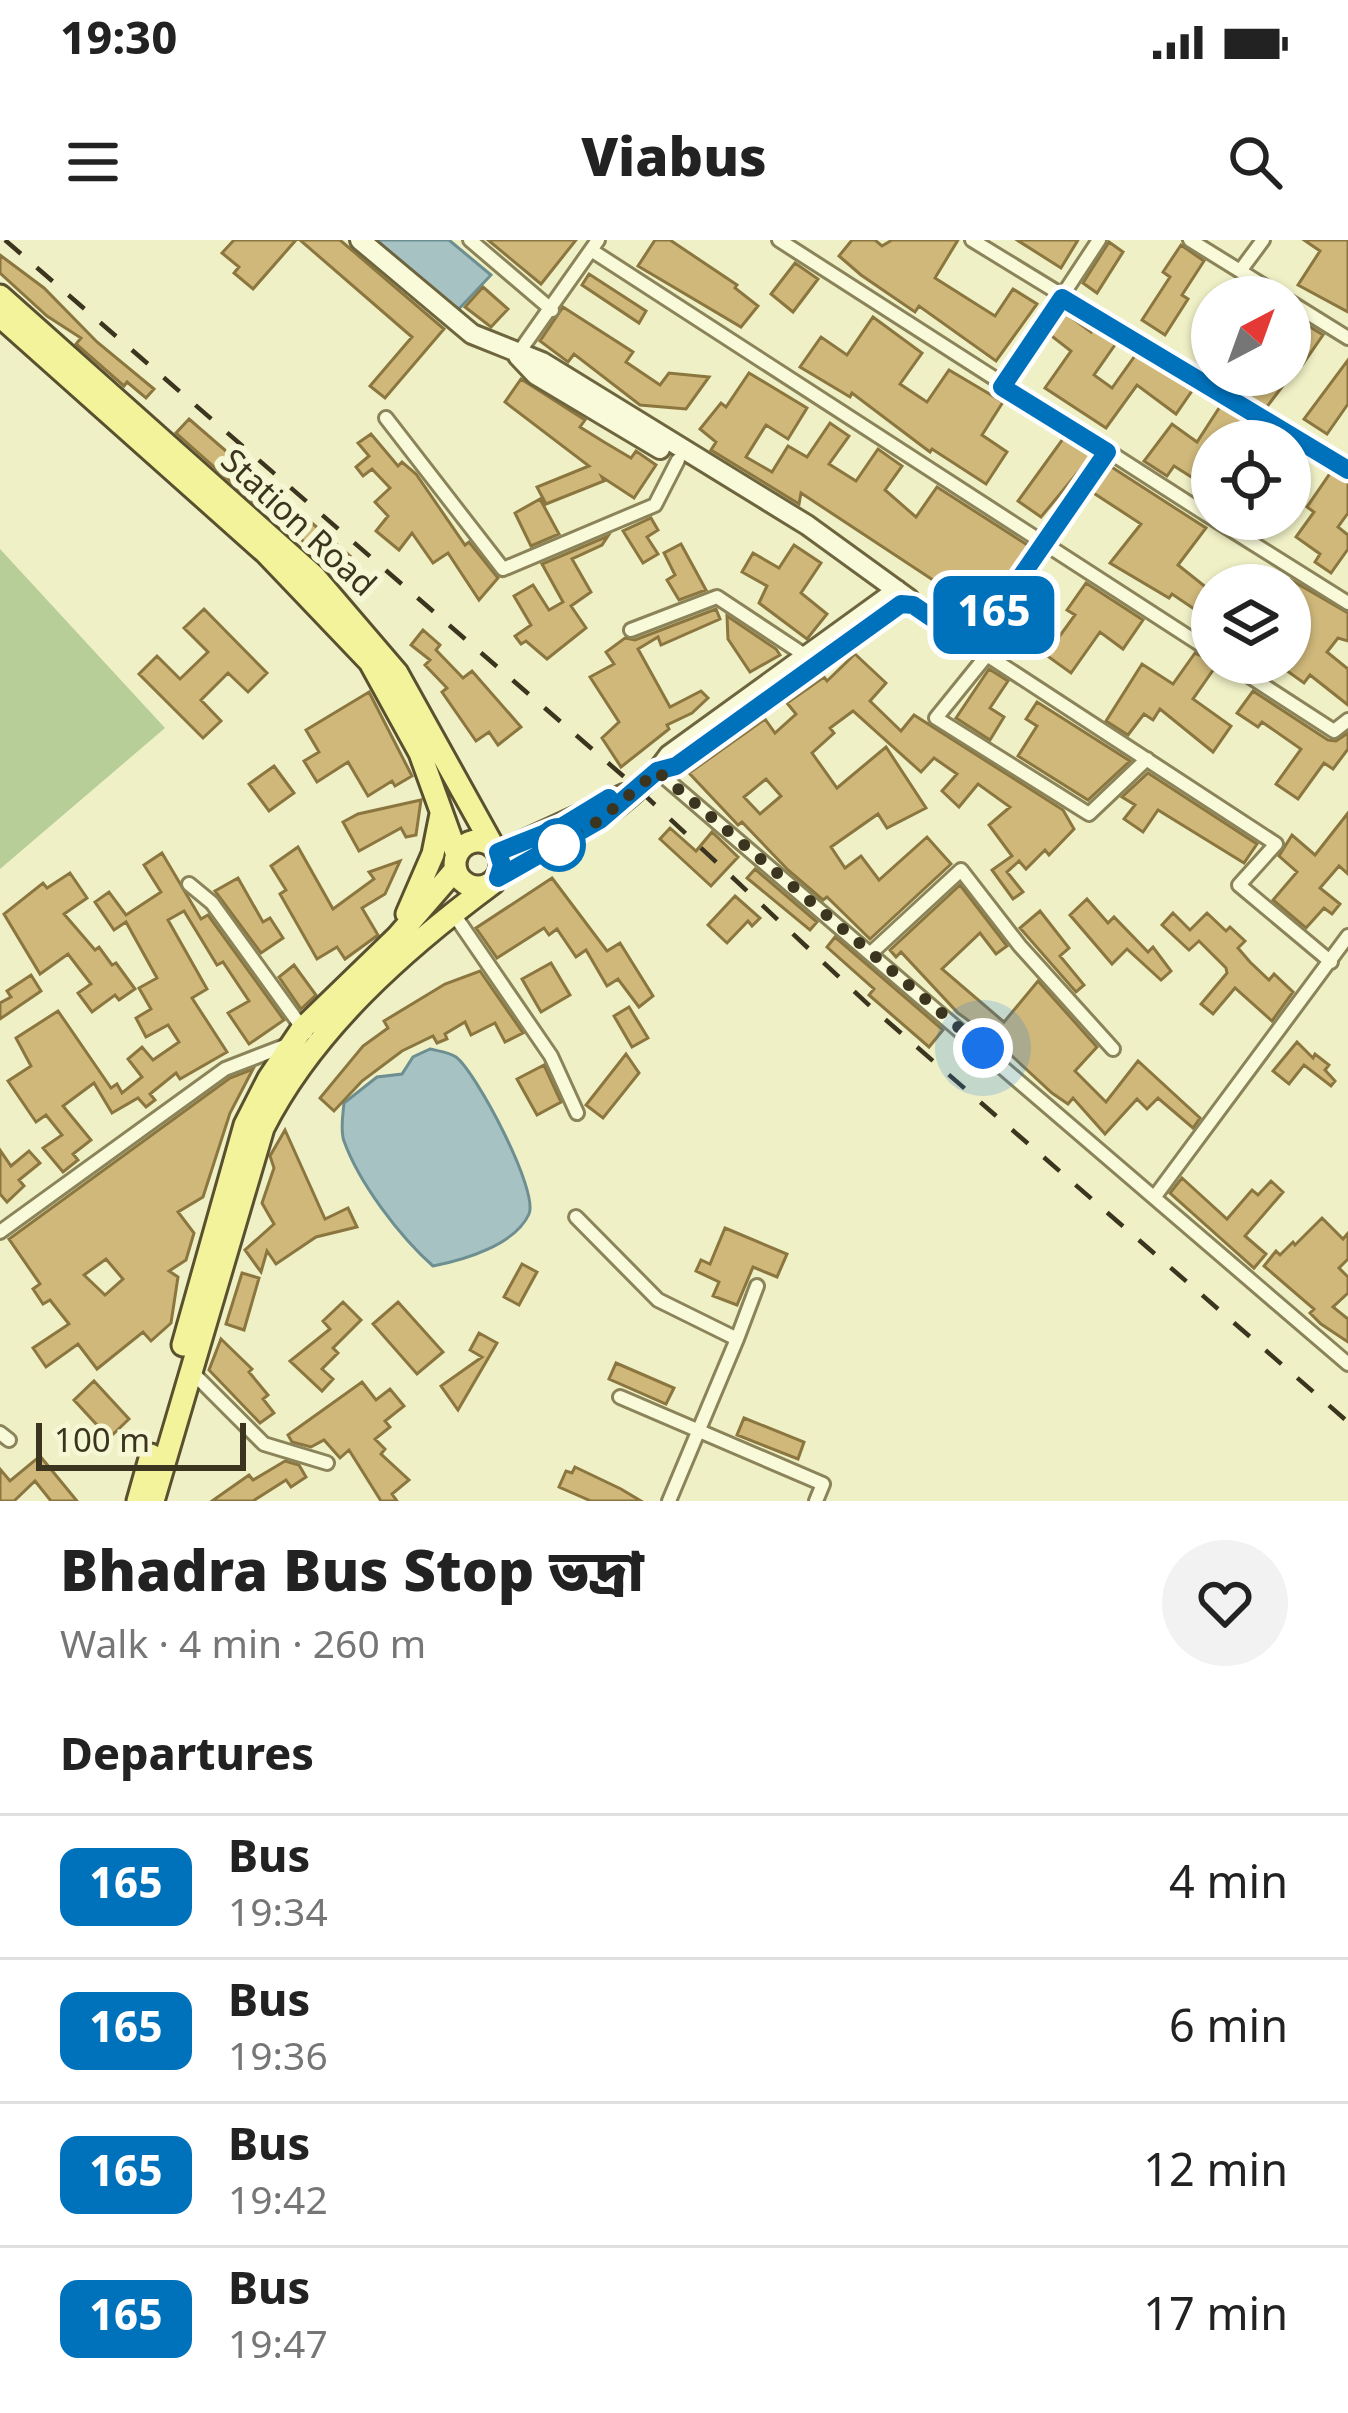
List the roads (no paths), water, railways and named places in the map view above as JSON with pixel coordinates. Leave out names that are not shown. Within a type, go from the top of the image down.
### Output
[{"type":"main road","points":[[360,240],[472,334],[542,362],[807,525],[902,599]]},
{"type":"main road","name":"Station Road","points":[[0,296],[314,576],[356,620],[415,701],[496,849]]},
{"type":"main road","name":"Station Road","points":[[0,316],[318,602],[370,662],[420,753],[456,862]]},
{"type":"main road","points":[[517,355],[536,375],[902,599]]},
{"type":"main road","points":[[153,1501],[262,1129],[302,1039],[495,880],[600,820],[657,771],[668,755],[806,656],[902,599]]},
{"type":"main road","points":[[657,771],[676,766],[902,599]]},
{"type":"main road","points":[[138,1501],[245,1125],[302,1039],[397,937],[470,842],[496,849],[563,826],[609,798],[629,794]]},
{"type":"main road","points":[[397,937],[433,854],[442,810]]},
{"type":"main road","points":[[495,880],[502,865],[496,849]]},
{"type":"main road","points":[[456,862],[470,886],[495,880]]},
{"type":"street","points":[[470,240],[553,310]]},
{"type":"street","points":[[779,240],[1191,504]]},
{"type":"street","points":[[972,240],[1348,470]]},
{"type":"street","points":[[1002,387],[1099,240]]},
{"type":"street","points":[[1190,240],[1248,276]]},
{"type":"street","points":[[1240,271],[1263,240]]},
{"type":"street","points":[[517,355],[553,310],[594,245],[1191,638]]},
{"type":"street","points":[[1311,315],[1348,338]]},
{"type":"street","points":[[386,418],[503,569],[655,505],[678,460]]},
{"type":"street","points":[[973,646],[1107,452]]},
{"type":"street","points":[[1248,540],[1348,603]]},
{"type":"street","points":[[632,630],[717,597],[806,656]]},
{"type":"street","points":[[902,599],[1276,844],[1239,885],[1331,962]]},
{"type":"street","points":[[987,655],[936,718],[1089,814],[1147,759]]},
{"type":"street","points":[[1261,684],[1334,731],[1348,720]]},
{"type":"street","points":[[657,771],[1348,1364]]},
{"type":"street","points":[[871,952],[961,870],[1020,946],[1113,1049]]},
{"type":"street","points":[[0,1212],[5,1227],[225,1069],[302,1039],[212,903],[189,884]]},
{"type":"street","points":[[453,913],[550,1056],[577,1113]]},
{"type":"street","points":[[1156,1195],[1348,936]]},
{"type":"street","points":[[576,1217],[658,1300],[737,1339]]},
{"type":"street","points":[[669,1501],[758,1286]]},
{"type":"street","points":[[190,1370],[264,1444],[328,1463]]},
{"type":"street","points":[[620,1397],[823,1484],[815,1501]]},
{"type":"water","points":[[374,240],[449,240],[491,275],[456,312]]},
{"type":"water","points":[[430,1049],[456,1057],[477,1085],[516,1158],[530,1201],[522,1225],[501,1242],[433,1266],[370,1191],[344,1141],[342,1127],[344,1103],[377,1077],[402,1074],[413,1057]]},
{"type":"railway","points":[[5,240],[637,788],[871,1007],[1348,1422]]}]
